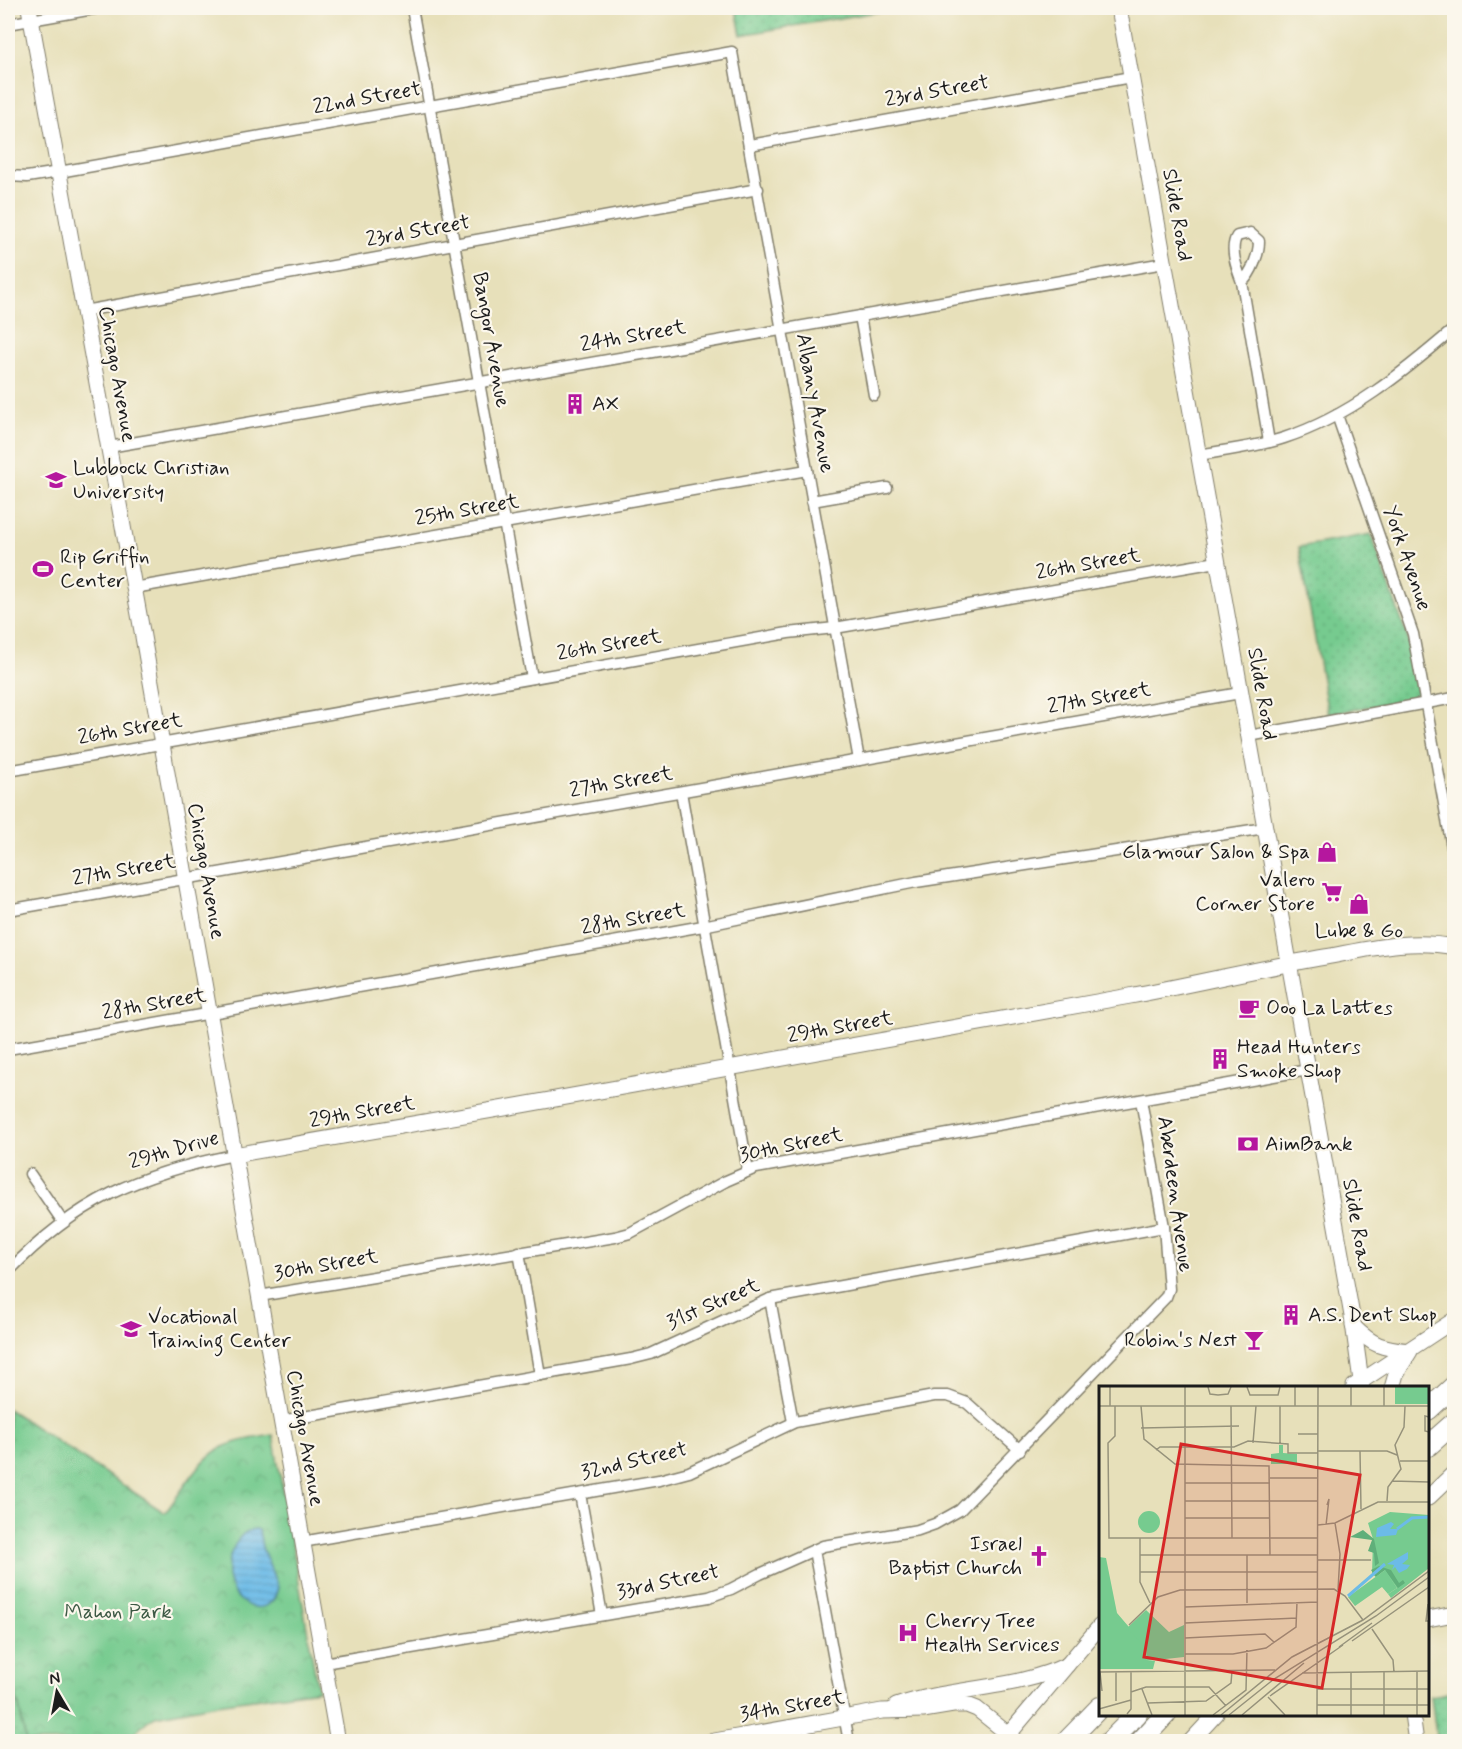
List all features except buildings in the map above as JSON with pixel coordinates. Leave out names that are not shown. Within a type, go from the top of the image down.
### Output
[{"type":"highway","points":[[1429,1408],[1455,1386]]},
{"type":"highway","points":[[1432,1442],[1455,1423]]},
{"type":"highway","points":[[1066,1742],[1099,1709]]},
{"type":"highway","points":[[1108,1742],[1135,1716]]},
{"type":"highway","points":[[1140,1742],[1164,1716]]},
{"type":"street","points":[[8,24],[30,14],[99,8]]},
{"type":"street","name":"Bangor Avenue","points":[[412,8],[532,678]]},
{"type":"street","name":"Slide Road","points":[[1119,8],[1353,1326],[1358,1385]]},
{"type":"street","name":"Chicago Avenue","points":[[30,14],[162,743],[338,1742]]},
{"type":"street","name":"22nd Street","points":[[8,176],[27,177],[59,172],[732,52]]},
{"type":"street","name":"Albany Avenue","points":[[732,52],[859,760]]},
{"type":"street","name":"23rd Street","points":[[750,145],[1131,77]]},
{"type":"street","name":"23rd Street","points":[[84,310],[758,189]]},
{"type":"street","name":"24th Street","points":[[109,447],[1164,263]]},
{"type":"street","points":[[1242,282],[1269,442]]},
{"type":"street","points":[[860,316],[874,395]]},
{"type":"street","points":[[1198,455],[1269,442],[1301,433],[1337,415],[1394,379],[1455,329]]},
{"type":"street","name":"York Avenue","points":[[1337,415],[1413,634],[1455,858]]},
{"type":"street","name":"25th Street","points":[[134,588],[807,470]]},
{"type":"street","points":[[812,501],[887,488]]},
{"type":"street","name":"26th Street","points":[[8,771],[788,633],[835,628],[1217,562]]},
{"type":"street","name":"27th Street","points":[[8,910],[1240,693]]},
{"type":"street","points":[[1248,736],[1455,698]]},
{"type":"street","points":[[681,792],[748,1171]]},
{"type":"street","name":"28th Street","points":[[8,1049],[703,926],[916,882],[1264,828]]},
{"type":"street","name":"29th Street","points":[[234,1155],[729,1069],[1149,992],[1394,944],[1422,942],[1454,945]]},
{"type":"street","name":"30th Street","points":[[259,1296],[630,1233],[748,1171],[1308,1070]]},
{"type":"street","name":"Aberdeen Avenue","points":[[1020,1450],[1166,1297],[1169,1289],[1164,1227],[1141,1100]]},
{"type":"street","name":"29th Drive","points":[[8,1272],[26,1252],[63,1222],[92,1203],[133,1182],[196,1163],[234,1155]]},
{"type":"street","points":[[30,1174],[63,1222]]},
{"type":"street","name":"31st Street","points":[[281,1421],[651,1354],[771,1299],[1164,1227]]},
{"type":"street","points":[[519,1252],[540,1375]]},
{"type":"street","points":[[771,1299],[793,1422]]},
{"type":"street","points":[[1358,1385],[1455,1320]]},
{"type":"street","points":[[1353,1326],[1369,1341],[1383,1348],[1410,1350]]},
{"type":"street","points":[[1393,1386],[1396,1374],[1410,1350]]},
{"type":"street","name":"32nd Street","points":[[302,1542],[659,1480],[688,1472],[793,1422],[934,1396],[948,1396],[967,1403],[1020,1450]]},
{"type":"street","name":"33rd Street","points":[[324,1663],[709,1596],[731,1589],[823,1546],[918,1530],[935,1524],[960,1510],[1020,1450]]},
{"type":"street","points":[[1429,1482],[1455,1473]]},
{"type":"street","points":[[1429,1497],[1455,1473]]},
{"type":"street","points":[[580,1494],[602,1615]]},
{"type":"street","points":[[814,1550],[849,1742]]},
{"type":"street","points":[[1429,1619],[1455,1614]]},
{"type":"street","points":[[1010,1739],[1067,1665],[1099,1628]]},
{"type":"street","name":"34th Street","points":[[709,1742],[882,1711],[919,1698],[1035,1677],[1067,1665]]},
{"type":"street","name":"34th Street","points":[[882,1711],[923,1710],[967,1705],[977,1709],[1010,1739]]},
{"type":"street","points":[[1190,1742],[1214,1716]]},
{"type":"street","points":[[1412,1716],[1416,1742]]},
{"type":"green space","points":[[736,8],[899,8],[741,35]]},
{"type":"green space","points":[[1371,534],[1408,639],[1418,695],[1408,700],[1328,714],[1299,547]]},
{"type":"green space","name":"Mahon Park","points":[[8,1409],[165,1513],[197,1469],[212,1454],[232,1443],[273,1435],[318,1690],[217,1704],[155,1716],[127,1741],[26,1742],[19,1706],[8,1676]]},
{"type":"green space","points":[[8,1676],[19,1706],[26,1741],[8,1741]]},
{"type":"green space","points":[[1454,1692],[1454,1741],[1437,1741],[1431,1696]]},
{"type":"water","points":[[259,1530],[262,1547],[278,1587],[272,1600],[264,1607],[253,1607],[243,1602],[234,1593],[229,1579],[228,1563],[235,1545],[246,1532]]},
{"type":"place","name":"AX","points":[[575,404]]},
{"type":"place","name":"Lubbock Christian University","points":[[56,480]]},
{"type":"place","name":"Rip Griffin Center","points":[[43,569]]},
{"type":"place","name":"Glamour Salon & Spa","points":[[1327,852]]},
{"type":"place","name":"Valero Corner Store","points":[[1332,892]]},
{"type":"place","name":"Lube & Go","points":[[1359,904]]},
{"type":"place","name":"Ooo La Lattes","points":[[1249,1008]]},
{"type":"place","name":"Head Hunters Smoke Shop","points":[[1220,1059]]},
{"type":"place","name":"AimBank","points":[[1248,1144]]},
{"type":"place","name":"A.S. Dent Shop","points":[[1291,1315]]},
{"type":"place","name":"Vocational Training Center","points":[[131,1329]]},
{"type":"place","name":"Robin's Nest","points":[[1254,1340]]},
{"type":"place","name":"Israel Baptist Church","points":[[1039,1556]]},
{"type":"place","name":"Cherry Tree Health Services","points":[[908,1633]]}]
